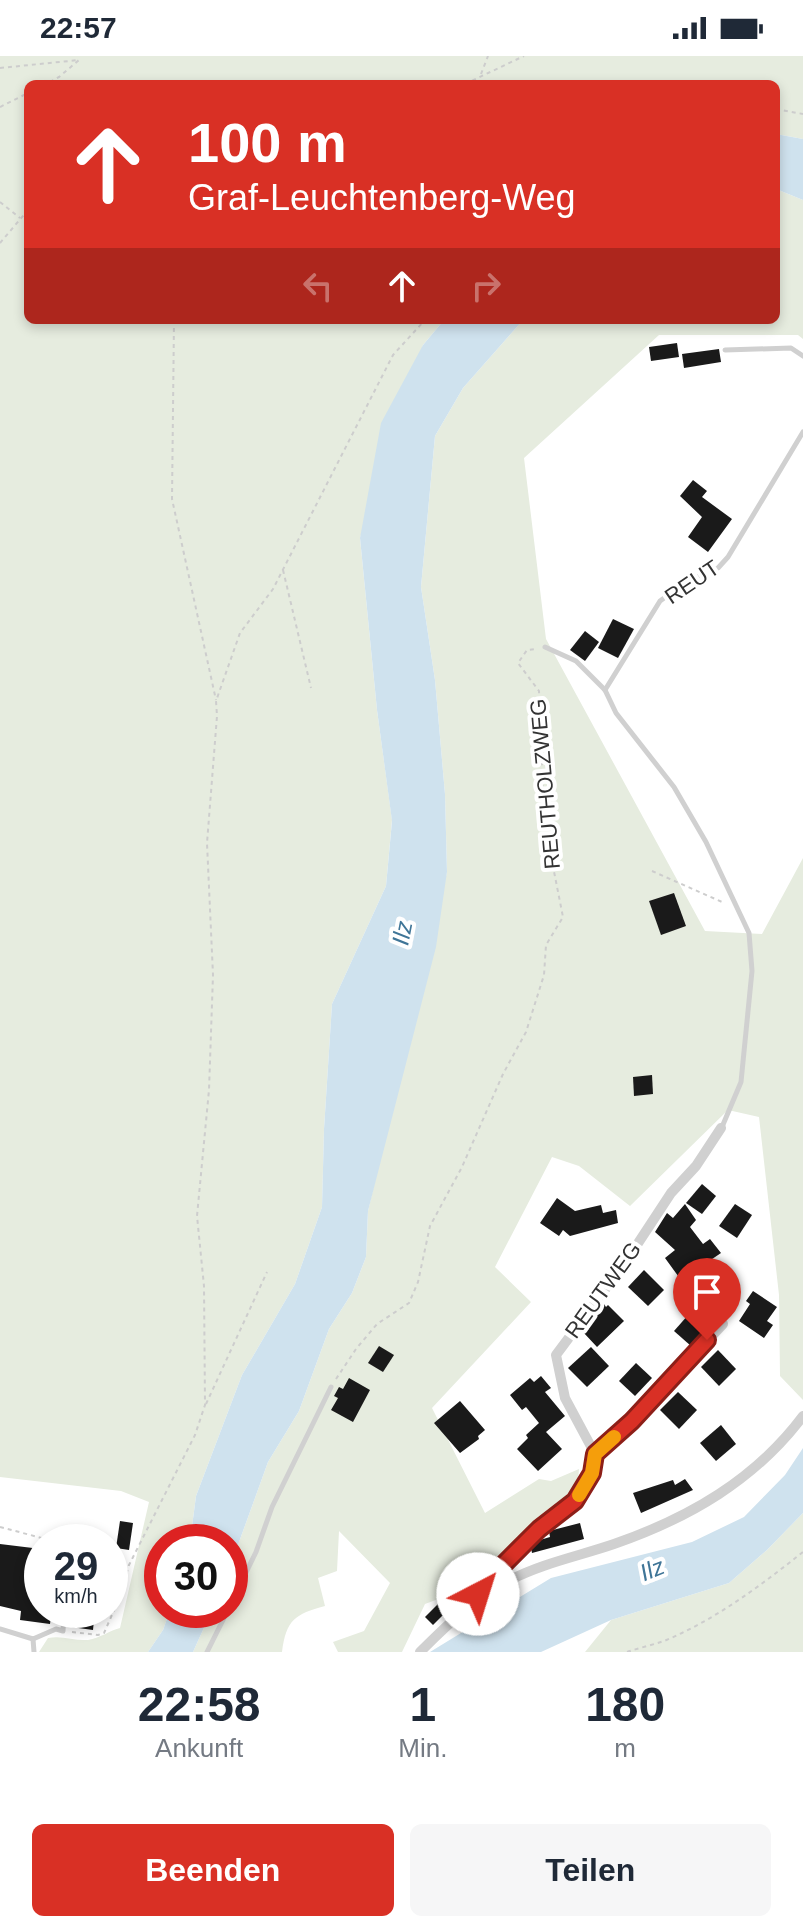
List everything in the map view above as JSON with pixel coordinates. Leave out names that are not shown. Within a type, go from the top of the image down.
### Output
[{"type":"street","name":"REUTWEG","points":[[595,1454],[565,1398],[556,1355],[721,1128]]},
{"type":"street","points":[[468,1609],[502,1565],[539,1529],[575,1501],[592,1473],[595,1454],[632,1421],[723,1324]]},
{"type":"street","points":[[420,1652],[452,1620],[507,1581],[534,1569],[614,1544],[704,1505],[755,1469],[803,1416]]},
{"type":"lane","points":[[725,350],[791,348],[803,356]]},
{"type":"lane","name":"REUT","points":[[605,690],[660,601],[689,580],[718,568],[728,557],[803,432]]},
{"type":"lane","points":[[545,647],[576,661],[605,690],[616,713],[674,787],[706,842],[749,933],[752,971],[750,1012],[741,1082],[721,1128]]},
{"type":"lane","points":[[248,1569],[272,1507],[331,1387]]},
{"type":"lane","points":[[0,1629],[33,1639],[56,1629],[63,1631],[63,1628]]},
{"type":"lane","points":[[207,1652],[219,1628]]},
{"type":"lane","points":[[33,1639],[34,1652]]},
{"type":"path","points":[[481,75],[488,56]]},
{"type":"path","points":[[472,80],[524,56]]},
{"type":"path","points":[[0,68],[79,60],[53,80]]},
{"type":"path","points":[[0,107],[24,95]]},
{"type":"path","points":[[780,110],[803,114]]},
{"type":"path","points":[[0,202],[20,219]]},
{"type":"path","points":[[0,243],[24,214]]},
{"type":"path","points":[[174,324],[172,499],[217,716],[207,843],[213,975],[209,1090],[197,1216],[204,1286],[205,1405]]},
{"type":"path","points":[[216,701],[240,633],[273,589],[393,355],[421,324]]},
{"type":"path","points":[[283,568],[311,688]]},
{"type":"path","name":"REUTHOLZWEG","points":[[331,1387],[377,1324],[409,1303],[418,1282],[430,1226],[476,1139],[503,1074],[526,1032],[544,975],[546,945],[563,917],[544,821],[539,691],[518,663],[527,650],[545,647]]},
{"type":"path","points":[[652,871],[697,889],[741,912]]},
{"type":"path","points":[[63,1631],[86,1635],[104,1633],[129,1565],[195,1435],[205,1405],[267,1272]]},
{"type":"path","points":[[0,1527],[24,1533]]},
{"type":"path","points":[[627,1652],[662,1641],[706,1620],[762,1584],[803,1552]]},
{"type":"shaded area","points":[[0,56],[803,56],[803,139],[780,135],[780,80],[24,80],[24,324],[441,324],[423,345],[360,538],[377,710],[392,820],[386,886],[332,1004],[322,1207],[295,1284],[242,1375],[196,1496],[192,1524],[144,1524],[144,1628],[163,1630],[148,1652],[39,1652],[48,1638],[88,1640],[128,1628],[128,1593],[149,1502],[121,1491],[0,1477]]},
{"type":"shaded area","points":[[780,191],[803,200],[803,339],[798,335],[659,335],[524,458],[546,639],[705,931],[762,934],[803,858],[803,1400],[780,1376],[779,1295],[759,1117],[728,1110],[630,1206],[579,1166],[552,1157],[495,1267],[531,1302],[432,1408],[485,1513],[539,1479],[551,1481],[579,1469],[577,1493],[526,1533],[476,1585],[425,1604],[402,1652],[338,1652],[333,1642],[364,1631],[390,1583],[339,1531],[337,1571],[318,1578],[325,1606],[306,1612],[289,1625],[282,1652],[193,1652],[204,1628],[248,1628],[248,1524],[246,1524],[268,1462],[299,1411],[329,1329],[352,1293],[366,1257],[368,1211],[447,872],[445,794],[435,680],[421,587],[435,436],[463,388],[519,324],[780,324]]},
{"type":"shaded area","points":[[803,1513],[803,1652],[585,1652],[611,1620],[729,1583]]},
{"type":"water","points":[[780,135],[803,139],[803,200],[780,191]]},
{"type":"water","name":"Ilz","points":[[441,324],[519,324],[463,388],[435,436],[421,587],[435,680],[445,794],[447,872],[436,947],[368,1211],[366,1257],[352,1293],[329,1329],[299,1411],[268,1462],[246,1524],[192,1524],[196,1496],[242,1375],[295,1284],[322,1207],[332,1004],[386,886],[392,821],[377,710],[360,538],[381,423],[423,345]]},
{"type":"water","name":"Ilz","points":[[803,1448],[803,1513],[729,1583],[611,1620],[541,1652],[430,1652],[551,1578],[692,1542],[744,1517],[785,1475]]},
{"type":"water","points":[[204,1628],[193,1652],[148,1652],[163,1630]]},
{"type":"building","points":[[677,343],[679,357],[651,361],[649,347]]},
{"type":"building","points":[[719,349],[721,362],[684,368],[682,354]]},
{"type":"building","points":[[693,480],[707,491],[702,497],[732,519],[708,552],[688,537],[702,517],[680,496]]},
{"type":"building","points":[[613,619],[634,629],[618,658],[598,648]]},
{"type":"building","points":[[585,631],[599,642],[585,661],[570,650]]},
{"type":"building","points":[[674,893],[686,926],[661,935],[649,901]]},
{"type":"building","points":[[652,1075],[653,1094],[634,1096],[633,1077]]},
{"type":"building","points":[[702,1184],[716,1196],[702,1214],[686,1203]]},
{"type":"building","points":[[557,1198],[575,1211],[601,1205],[603,1213],[616,1210],[618,1223],[570,1236],[563,1230],[559,1236],[540,1223]]},
{"type":"building","points":[[685,1204],[696,1220],[690,1227],[703,1244],[710,1239],[721,1253],[681,1280],[665,1258],[675,1250],[655,1232],[667,1213],[673,1218]]},
{"type":"building","points":[[735,1204],[752,1215],[737,1238],[719,1226]]},
{"type":"building","points":[[644,1270],[664,1290],[648,1306],[628,1287]]},
{"type":"building","points":[[712,1288],[722,1299],[706,1314],[699,1304]]},
{"type":"building","points":[[753,1291],[777,1307],[767,1321],[773,1325],[764,1338],[739,1321],[750,1304],[746,1301]]},
{"type":"building","points":[[604,1304],[624,1321],[597,1347],[583,1332]]},
{"type":"building","points":[[689,1314],[706,1330],[691,1346],[674,1331]]},
{"type":"building","points":[[379,1346],[394,1355],[383,1372],[368,1363]]},
{"type":"building","points":[[591,1347],[609,1366],[587,1387],[568,1368]]},
{"type":"building","points":[[718,1350],[736,1369],[719,1386],[701,1367]]},
{"type":"building","points":[[636,1363],[652,1378],[635,1396],[619,1381]]},
{"type":"building","points":[[541,1376],[551,1388],[545,1392],[565,1416],[546,1432],[562,1449],[538,1471],[517,1449],[539,1423],[526,1407],[522,1410],[510,1395],[530,1378],[534,1382]]},
{"type":"building","points":[[349,1378],[370,1390],[353,1422],[331,1410],[338,1398],[334,1396],[339,1387],[343,1389]]},
{"type":"building","points":[[678,1392],[697,1410],[679,1429],[660,1410]]},
{"type":"building","points":[[460,1401],[485,1430],[478,1436],[479,1439],[460,1453],[434,1423]]},
{"type":"building","points":[[721,1425],[736,1444],[716,1461],[700,1443]]},
{"type":"building","points":[[685,1479],[693,1490],[641,1513],[633,1493],[673,1480],[675,1485]]},
{"type":"building","points":[[120,1521],[133,1523],[129,1550],[128,1524],[120,1524]]},
{"type":"building","points":[[580,1523],[584,1539],[532,1553],[531,1548],[540,1540],[550,1537],[549,1531]]},
{"type":"building","points":[[0,1544],[24,1547],[24,1621],[20,1620],[21,1611],[0,1606]]},
{"type":"building","points":[[440,1602],[448,1610],[433,1625],[425,1617]]},
{"type":"slow traffic","points":[[579,1495],[592,1473],[595,1454],[614,1437]]},
{"type":"route","points":[[478,1594],[539,1529],[575,1501],[592,1473],[595,1454],[632,1421],[707,1340]]}]
